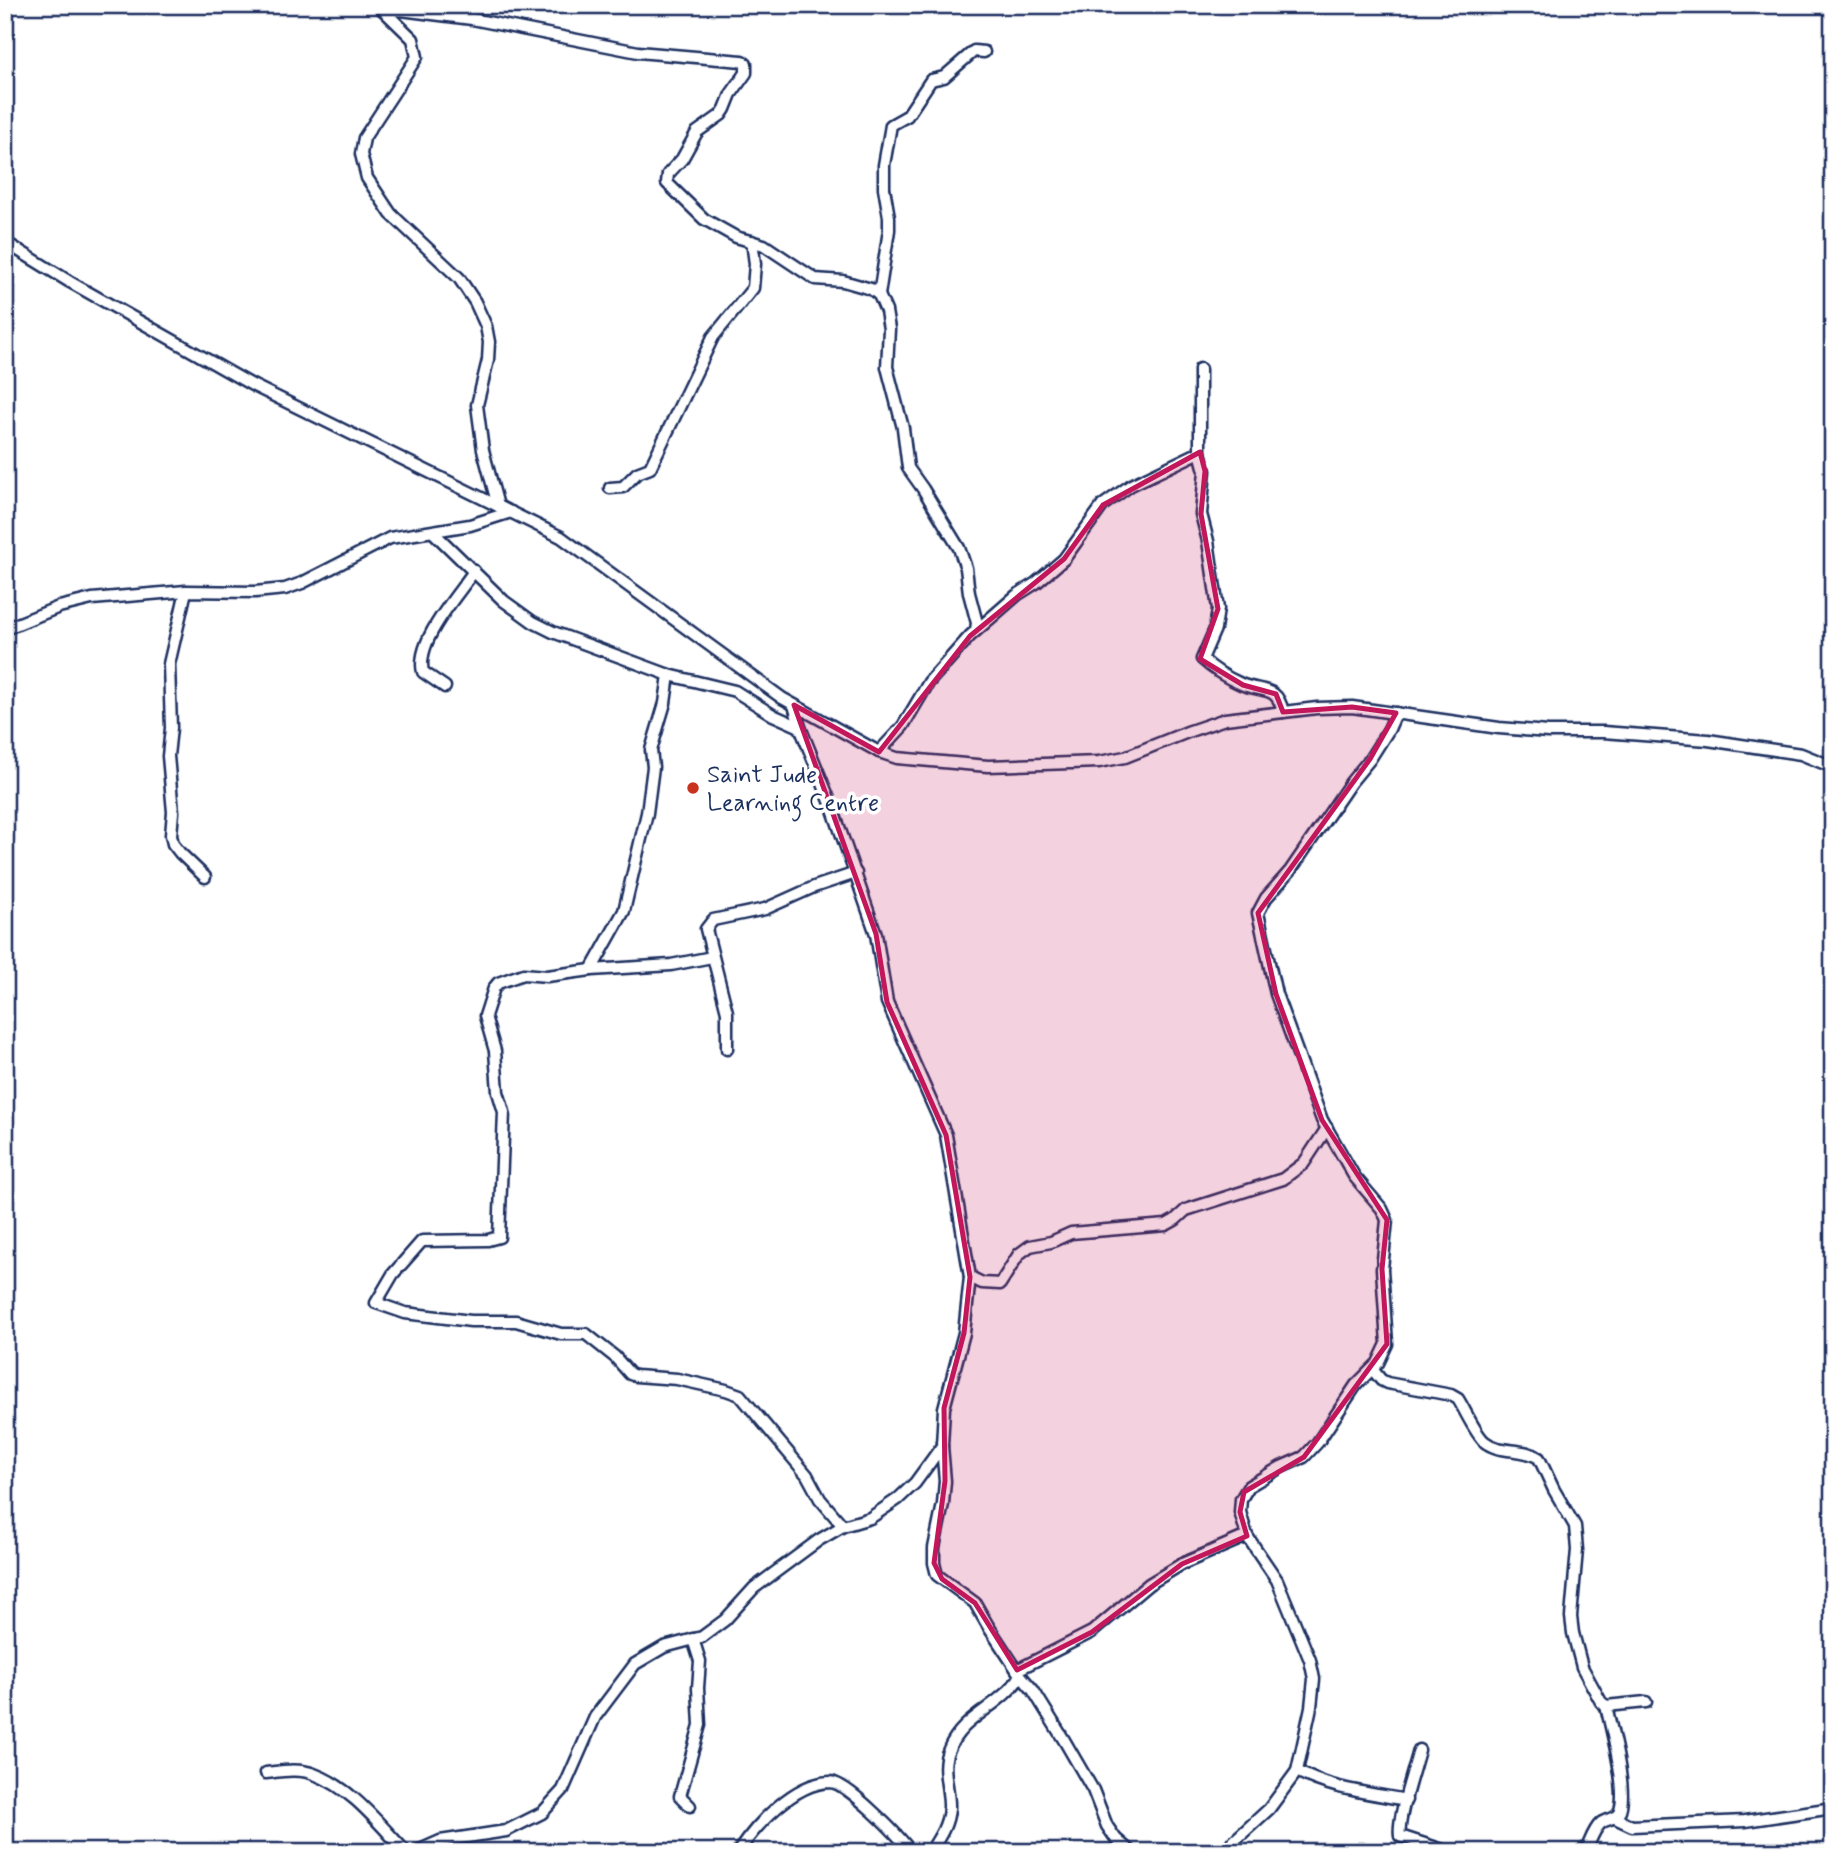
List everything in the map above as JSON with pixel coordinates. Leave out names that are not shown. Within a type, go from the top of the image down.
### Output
[{"type":"street","points":[[382,8],[472,19],[638,52],[742,61],[746,64],[746,73],[731,94],[726,109],[697,132],[666,180],[672,190],[704,219],[736,237],[764,245],[815,279],[843,281],[871,289],[879,295],[886,311],[889,329],[887,368],[903,428],[908,468],[959,548],[966,568],[977,623],[975,630]]},
{"type":"street","points":[[382,8],[413,39],[417,57],[365,138],[361,154],[363,168],[391,214],[459,278],[475,302],[486,326],[488,360],[477,405],[483,450],[498,506]]},
{"type":"street","points":[[879,295],[889,230],[884,165],[891,125],[907,116],[931,80],[944,77],[974,51],[984,52]]},
{"type":"street","points":[[5,242],[252,385],[561,537],[794,705],[878,752],[914,761],[988,766],[1074,764],[1125,757],[1225,719],[1352,707],[1511,729],[1708,740],[1801,754],[1833,767]]},
{"type":"street","points":[[610,488],[624,487],[637,473],[650,468],[713,337],[753,288],[755,264],[752,242]]},
{"type":"street","points":[[1200,369],[1200,452],[1205,471],[1201,514],[1208,541],[1217,609],[1214,629],[1202,659],[1243,685],[1276,694],[1281,700],[1283,712]]},
{"type":"street","points":[[878,752],[903,726],[929,682],[975,630],[1064,559],[1104,505],[1131,485],[1200,452]]},
{"type":"street","points":[[5,629],[59,607],[92,599],[186,591],[255,592],[285,589],[390,538],[434,533],[511,512]]},
{"type":"street","points":[[434,533],[504,601],[533,622],[577,642],[669,676],[735,691],[773,716],[800,727]]},
{"type":"street","points":[[445,687],[423,671],[423,653],[446,608],[474,571]]},
{"type":"street","points":[[186,591],[169,664],[171,728],[168,756],[173,812],[171,835],[173,844],[180,853],[205,877]]},
{"type":"street","points":[[591,970],[624,911],[647,814],[653,767],[651,750],[665,703],[669,676]]},
{"type":"street","points":[[794,705],[876,934],[887,1002],[946,1135],[970,1277],[964,1333],[944,1408],[944,1493],[934,1548],[937,1574],[975,1603],[1070,1749],[1093,1790],[1107,1826],[1116,1839],[1131,1852]]},
{"type":"street","points":[[1222,1852],[1269,1809],[1297,1772],[1314,1679],[1310,1660],[1277,1580],[1247,1536],[1240,1512],[1241,1499],[1244,1492],[1282,1467],[1304,1457],[1318,1442],[1356,1385],[1373,1370],[1387,1344],[1382,1269],[1387,1220],[1382,1209],[1360,1185],[1327,1128],[1276,994],[1258,913],[1266,898],[1290,871],[1370,759],[1396,713]]},
{"type":"street","points":[[727,1049],[727,1012],[705,929],[713,920],[765,909],[814,887],[856,873]]},
{"type":"street","points":[[712,957],[671,965],[547,976],[523,974],[498,983],[485,1016],[495,1051],[504,1112],[499,1237],[488,1240],[422,1241],[393,1274],[376,1303],[405,1313],[471,1321],[516,1321],[561,1335],[586,1334],[615,1357],[630,1374],[677,1379],[740,1395],[807,1475],[820,1499],[843,1526]]},
{"type":"street","points":[[970,1277],[982,1283],[1000,1284],[1020,1254],[1030,1246],[1072,1233],[1166,1225],[1186,1210],[1283,1179],[1304,1163],[1327,1128]]},
{"type":"street","points":[[1373,1370],[1387,1383],[1451,1395],[1458,1399],[1485,1442],[1529,1452],[1543,1463],[1554,1490],[1575,1526],[1577,1550],[1573,1633],[1582,1667],[1601,1702],[1606,1706],[1617,1752],[1621,1787],[1620,1812],[1615,1818],[1603,1821],[1598,1826],[1585,1852]]},
{"type":"street","points":[[415,1852],[440,1841],[506,1831],[524,1824],[542,1812],[562,1790],[595,1717],[635,1664],[664,1647],[702,1637],[725,1620],[754,1588],[819,1540],[843,1526],[870,1518],[898,1499],[915,1483],[943,1446]]},
{"type":"street","points":[[930,1852],[943,1832],[949,1808],[946,1756],[949,1747],[974,1716],[1006,1693],[1019,1673],[1092,1632],[1149,1584],[1182,1564],[1247,1536]]},
{"type":"street","points":[[690,1805],[680,1796],[700,1725],[700,1661],[693,1639]]},
{"type":"street","points":[[1606,1706],[1646,1702]]},
{"type":"street","points":[[1419,1750],[1399,1830],[1400,1836],[1449,1852]]},
{"type":"street","points":[[265,1773],[291,1770],[313,1773],[331,1782],[356,1800],[406,1852]]},
{"type":"street","points":[[1297,1772],[1310,1779],[1406,1800]]},
{"type":"street","points":[[738,1852],[769,1815],[797,1792],[830,1782],[851,1792],[911,1852]]},
{"type":"street","points":[[1615,1818],[1632,1826],[1745,1821],[1833,1808]]},
{"type":"highlighted area","points":[[1200,452],[1205,471],[1201,514],[1218,609],[1200,659],[1243,685],[1276,694],[1283,712],[1352,707],[1396,713],[1370,759],[1258,913],[1276,994],[1322,1120],[1387,1220],[1382,1269],[1387,1344],[1304,1457],[1244,1492],[1240,1512],[1247,1536],[1182,1564],[1092,1632],[1017,1670],[975,1603],[942,1579],[934,1563],[945,1481],[944,1408],[964,1333],[970,1277],[946,1135],[887,1002],[876,934],[794,705],[879,752],[970,636],[1064,559],[1103,505]]},
{"type":"place","name":"Saint Jude Learning Centre","points":[[693,788]]}]
